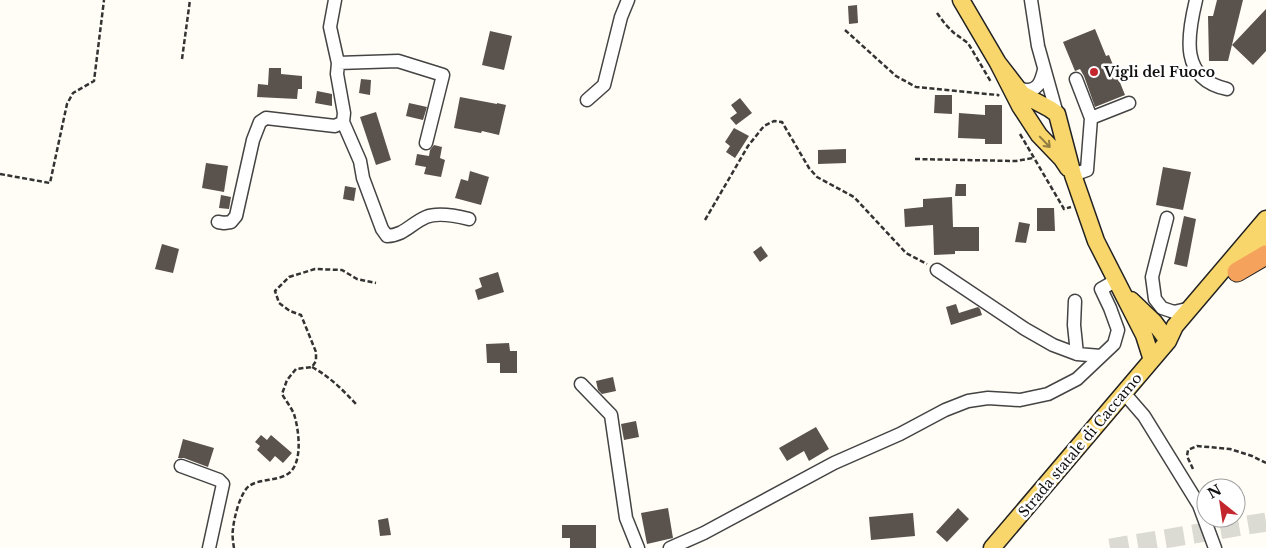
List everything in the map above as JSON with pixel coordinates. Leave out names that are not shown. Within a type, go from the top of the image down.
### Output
[{"type":"highway","points":[[1237,272],[1266,255]]},
{"type":"main road","points":[[961,0],[998,63],[1020,106],[1039,135],[1062,159],[1073,175]]},
{"type":"main road","points":[[998,63],[1022,94],[1057,114],[1082,204],[1096,241],[1118,286],[1149,328],[1168,341]]},
{"type":"main road","points":[[1020,106],[1045,120],[1051,119],[1057,114]]},
{"type":"main road","name":"Strada statale di Caccamo","points":[[992,548],[1168,341],[1175,326],[1266,219]]},
{"type":"main road","name":"Strada statale di Caccamo","points":[[1168,341],[1182,332],[1266,237]]},
{"type":"main road","points":[[1149,328],[1175,326]]},
{"type":"main road","points":[[1149,328],[1152,360]]},
{"type":"street","points":[[335,0],[330,27],[338,63],[337,74],[344,113],[343,122],[360,161],[363,178],[382,229],[387,236],[397,235],[427,216],[455,215],[469,219]]},
{"type":"street","points":[[587,100],[604,84],[621,17],[628,0]]},
{"type":"street","points":[[1031,0],[1038,46],[1057,114]]},
{"type":"street","points":[[1196,0],[1189,35],[1189,48],[1192,59],[1200,76],[1216,86],[1227,89]]},
{"type":"street","points":[[338,63],[398,61],[443,75],[426,143]]},
{"type":"street","points":[[1013,84],[1023,90],[1033,89],[1041,81],[1044,70]]},
{"type":"street","points":[[1073,175],[1086,170],[1091,118],[1076,79]]},
{"type":"street","points":[[1091,118],[1129,103]]},
{"type":"street","points":[[218,222],[231,222],[236,216],[253,140],[260,122],[266,118],[334,126],[343,122]]},
{"type":"street","points":[[1167,218],[1152,278],[1155,299],[1162,308],[1174,312],[1191,308]]},
{"type":"street","points":[[937,270],[1025,329],[1053,345],[1077,354],[1101,356]]},
{"type":"street","points":[[670,548],[704,533],[834,462],[900,434],[945,410],[968,401],[988,398],[1020,400],[1048,394],[1077,380],[1114,344],[1118,330],[1101,289],[1118,286]]},
{"type":"street","points":[[1075,301],[1074,325],[1077,354]]},
{"type":"street","points":[[581,384],[611,415],[626,518],[638,548]]},
{"type":"street","points":[[1124,393],[1144,416],[1200,505],[1215,548]]},
{"type":"street","points":[[181,466],[218,480],[223,484],[209,548]]},
{"type":"path","points":[[0,174],[50,183],[67,104],[73,93],[94,81],[104,0]]},
{"type":"path","points":[[182,59],[190,0]]},
{"type":"path","points":[[937,13],[954,33],[968,43],[993,86]]},
{"type":"path","points":[[845,30],[896,76],[916,87],[998,94],[1002,101]]},
{"type":"path","points":[[705,220],[748,146],[764,126],[774,121],[782,122],[809,168],[817,177],[854,197],[906,253],[937,270]]},
{"type":"path","points":[[1017,129],[1064,209],[1082,204]]},
{"type":"path","points":[[915,159],[1016,161],[1034,158]]},
{"type":"path","points":[[312,367],[316,360],[316,352],[301,315],[290,311],[279,303],[275,291],[288,277],[315,269],[342,270],[357,279],[376,283]]},
{"type":"path","points":[[234,548],[233,528],[242,497],[248,487],[257,483],[279,479],[289,474],[294,467],[300,442],[294,416],[282,394],[287,380],[296,369],[312,367],[324,373],[357,405]]},
{"type":"path","points":[[1193,471],[1186,456],[1188,450],[1197,446],[1230,449],[1266,463]]},
{"type":"building","points":[[1217,0],[1243,0],[1228,61],[1209,61],[1208,16],[1213,16]]},
{"type":"building","points":[[857,5],[858,23],[849,24],[848,6]]},
{"type":"building","points":[[1266,9],[1266,51],[1253,65],[1232,45]]},
{"type":"building","points":[[1095,29],[1106,56],[1109,55],[1125,95],[1095,107],[1084,76],[1080,69],[1075,71],[1063,42]]},
{"type":"building","points":[[490,31],[512,36],[504,70],[482,65]]},
{"type":"building","points":[[269,68],[281,68],[281,74],[302,76],[302,89],[298,89],[297,99],[257,97],[258,84],[268,85]]},
{"type":"building","points":[[361,79],[371,80],[370,95],[359,93]]},
{"type":"building","points":[[317,91],[332,94],[332,106],[315,103]]},
{"type":"building","points":[[935,95],[952,95],[952,114],[934,113]]},
{"type":"building","points":[[460,97],[506,105],[499,135],[454,128]]},
{"type":"building","points":[[740,98],[752,113],[736,125],[730,118],[737,113],[731,105]]},
{"type":"building","points":[[409,103],[427,107],[423,120],[406,116]]},
{"type":"building","points":[[985,105],[1002,105],[1002,144],[985,144],[985,139],[958,138],[959,113],[985,115]]},
{"type":"building","points":[[376,112],[391,160],[376,165],[360,117]]},
{"type":"building","points":[[734,128],[749,136],[735,158],[726,152],[730,146],[725,142]]},
{"type":"building","points":[[434,145],[442,147],[440,158],[445,160],[441,177],[424,174],[426,167],[415,165],[417,154],[429,156],[430,150]]},
{"type":"building","points":[[846,149],[846,163],[818,164],[818,150]]},
{"type":"building","points":[[206,163],[228,166],[224,192],[202,188]]},
{"type":"building","points":[[1163,167],[1191,172],[1183,210],[1156,205]]},
{"type":"building","points":[[470,171],[489,177],[481,205],[455,198],[461,179],[468,181]]},
{"type":"building","points":[[956,184],[966,184],[966,196],[955,196]]},
{"type":"building","points":[[345,186],[356,188],[354,201],[343,199]]},
{"type":"building","points":[[221,195],[231,197],[229,209],[219,208]]},
{"type":"building","points":[[952,197],[953,227],[979,227],[979,251],[955,251],[955,254],[934,255],[933,225],[905,227],[904,209],[923,207],[923,199]]},
{"type":"building","points":[[1037,208],[1054,208],[1055,231],[1037,231]]},
{"type":"building","points":[[1184,216],[1196,219],[1187,267],[1174,264]]},
{"type":"building","points":[[1019,222],[1030,224],[1026,243],[1015,242]]},
{"type":"building","points":[[162,244],[179,249],[173,273],[155,269]]},
{"type":"building","points":[[761,246],[768,256],[760,262],[753,252]]},
{"type":"building","points":[[498,272],[504,292],[478,300],[475,290],[482,287],[479,278]]},
{"type":"building","points":[[956,304],[959,313],[978,307],[982,315],[951,325],[946,307]]},
{"type":"building","points":[[509,343],[510,351],[517,351],[517,373],[500,373],[500,363],[487,363],[486,344]]},
{"type":"building","points":[[613,377],[616,391],[602,394],[598,390],[596,381]]},
{"type":"building","points":[[636,421],[639,437],[624,440],[621,424]]},
{"type":"building","points":[[816,427],[829,449],[809,461],[804,451],[787,461],[779,448]]},
{"type":"building","points":[[261,435],[267,440],[271,435],[292,453],[283,463],[275,456],[270,462],[257,450],[260,446],[255,442]]},
{"type":"building","points":[[183,439],[214,448],[208,467],[184,458],[178,458]]},
{"type":"building","points":[[668,508],[673,538],[647,544],[641,513]]},
{"type":"building","points":[[958,508],[969,519],[947,542],[936,532]]},
{"type":"building","points":[[913,513],[915,536],[871,540],[869,517]]},
{"type":"building","points":[[388,518],[391,535],[380,536],[378,520]]},
{"type":"building","points":[[562,525],[596,525],[596,548],[570,548],[570,538],[562,538]]},
{"type":"tunnel","points":[[1110,548],[1266,522]]},
{"type":"place","name":"Vigli del Fuoco","points":[[1094,72]]}]
